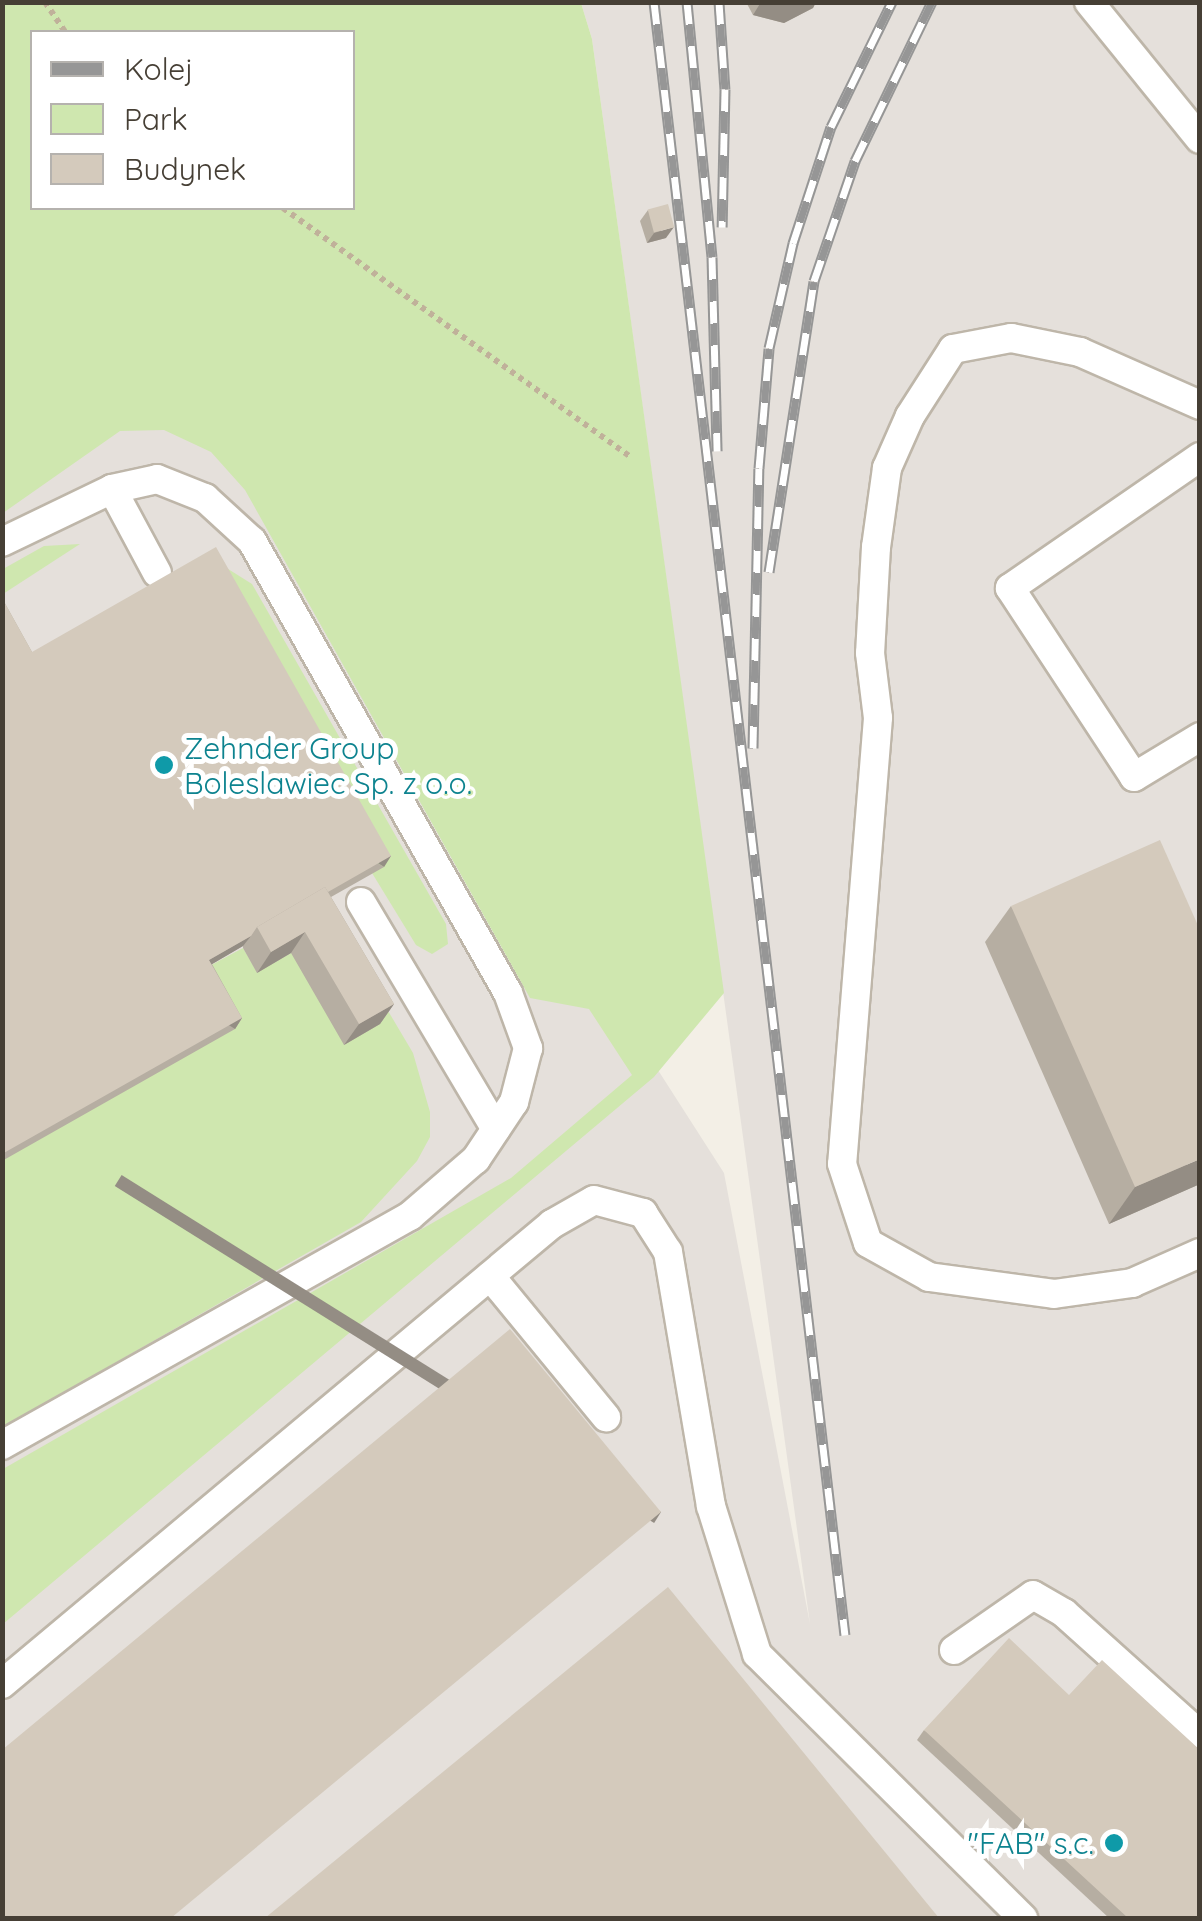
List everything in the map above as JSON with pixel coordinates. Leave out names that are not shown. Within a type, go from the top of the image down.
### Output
[{"type":"lane","points":[[1089,2],[1200,138]]},
{"type":"lane","points":[[1200,405],[1080,352],[1011,338],[953,350],[910,416],[887,468],[876,547],[870,653],[878,718],[842,1164],[868,1243],[929,1277],[1054,1294],[1132,1282],[1200,1253]]},
{"type":"lane","points":[[1200,457],[1010,588],[1134,777],[1200,737]]},
{"type":"lane","points":[[2,542],[112,489],[157,479],[204,498],[252,541],[508,994],[528,1048],[514,1102],[476,1159],[410,1216],[2,1445]]},
{"type":"lane","points":[[112,489],[157,573]]},
{"type":"lane","points":[[361,902],[496,1129]]},
{"type":"lane","points":[[2,1684],[552,1224],[594,1200],[642,1213],[668,1252],[710,1506],[757,1654],[1023,1918]]},
{"type":"lane","points":[[490,1276],[606,1417]]},
{"type":"lane","points":[[954,1650],[1033,1595],[1064,1613],[1200,1735]]},
{"type":"path","points":[[45,2],[63,30]]},
{"type":"path","points":[[286,210],[630,456]]},
{"type":"shaded area","points":[[581,3],[1199,3],[1199,1918],[3,1918],[2,362],[197,251],[522,858],[724,1173],[810,1624],[592,39]]},
{"type":"green space","points":[[3,2],[581,3],[592,39],[724,993],[654,1077],[3,1624],[3,1469],[511,1178],[632,1075],[589,1009],[530,998],[245,490],[211,452],[164,430],[120,431],[3,513]]},
{"type":"green space","points":[[80,544],[3,594],[3,569],[44,546]]},
{"type":"green space","points":[[209,557],[252,584],[446,924],[448,944],[432,954],[416,945],[372,873]]},
{"type":"green space","points":[[323,901],[413,1053],[430,1112],[430,1137],[417,1161],[361,1222],[3,1427],[2,1161],[202,970],[243,948],[257,972],[291,953]]},
{"type":"building","points":[[668,204],[674,227],[654,233],[648,209]]},
{"type":"building","name":"Zehnder Group Boleslawiec Sp. z o.o.","points":[[216,547],[391,856],[328,892],[325,887],[209,960],[242,1018],[2,1154],[2,598],[32,652]]},
{"type":"building","points":[[1160,840],[1200,930],[1200,1159],[1135,1187],[1011,906]]},
{"type":"building","points":[[325,887],[394,1004],[359,1024],[305,932],[271,952],[257,927]]},
{"type":"building","points":[[510,1329],[661,1512],[171,1918],[2,1918],[2,1750]]},
{"type":"building","points":[[668,1587],[939,1918],[265,1918]]},
{"type":"building","name":"\"FAB\" s.c.","points":[[1009,1638],[1069,1695],[1102,1660],[1200,1750],[1200,1918],[1128,1918],[924,1730]]},
{"type":"railway","points":[[654,2],[845,1635]]},
{"type":"railway","points":[[687,2],[712,257],[717,451]]},
{"type":"railway","points":[[719,2],[725,89],[722,227]]},
{"type":"railway","points":[[753,748],[759,468],[769,348],[793,243],[831,127],[892,2]]},
{"type":"railway","points":[[769,572],[814,281],[855,161],[932,2]]},
{"type":"place","name":"Zehnder Group Boleslawiec Sp. z o.o.","points":[[164,765]]},
{"type":"place","name":"\"FAB\" s.c.","points":[[1114,1843]]}]
